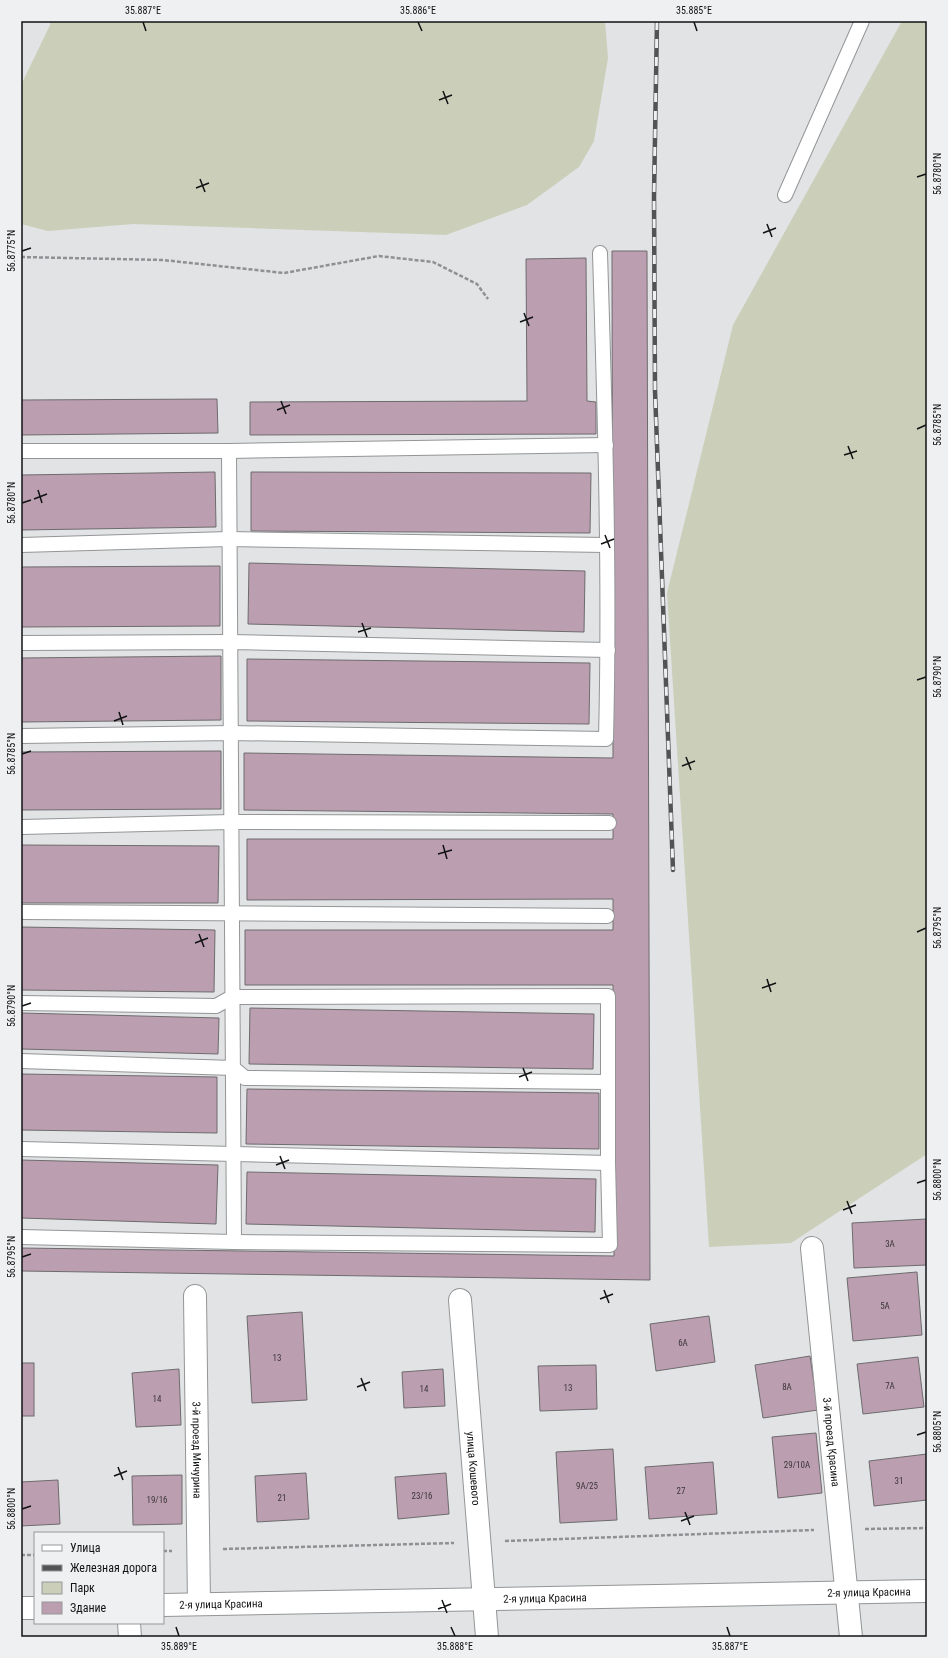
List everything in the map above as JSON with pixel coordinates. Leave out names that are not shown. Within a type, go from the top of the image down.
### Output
[{"type":"street","name":"3-й проезд Красина","points":[[812,1248],[851,1637]]},
{"type":"street","name":"3-й проезд Мичурина","points":[[195,1296],[199,1604]]},
{"type":"street","name":"улица Кошевого","points":[[460,1300],[487,1637]]},
{"type":"street","name":"2-я улица Красина","points":[[164,1605],[927,1591]]},
{"type":"street","points":[[21,1608],[34,1608]]},
{"type":"street","points":[[129,1624],[130,1637]]},
{"type":"lane","points":[[785,195],[862,21]]},
{"type":"lane","points":[[21,736],[231,733],[606,739],[608,650],[606,445],[600,253]]},
{"type":"lane","points":[[21,451],[229,451],[606,445]]},
{"type":"lane","points":[[229,451],[234,1242]]},
{"type":"lane","points":[[21,545],[229,539],[606,545]]},
{"type":"lane","points":[[21,643],[230,642],[608,650]]},
{"type":"lane","points":[[21,827],[231,822],[609,823]]},
{"type":"lane","points":[[21,912],[607,916]]},
{"type":"lane","points":[[21,1003],[216,1006],[232,997],[608,996],[608,1164],[610,1245],[234,1242],[21,1237]]},
{"type":"lane","points":[[21,1061],[233,1068],[245,1078],[608,1082]]},
{"type":"lane","points":[[21,1149],[608,1164]]},
{"type":"path","points":[[21,257],[164,260],[284,273],[379,256],[433,262],[476,284],[488,299]]},
{"type":"path","points":[[164,1551],[927,1528]]},
{"type":"path","points":[[21,1555],[34,1555]]},
{"type":"green space","points":[[50,21],[605,21],[608,58],[594,141],[579,167],[527,205],[446,235],[133,224],[48,231],[21,224],[21,85],[50,25]]},
{"type":"green space","points":[[902,21],[927,21],[927,1154],[791,1243],[709,1247],[667,593],[733,325]]},
{"type":"building","points":[[612,251],[647,251],[650,1280],[21,1271],[21,1248],[614,1256],[613,985],[245,985],[245,930],[613,930],[613,899],[247,900],[247,839],[613,839],[613,814],[244,810],[244,753],[613,758]]},
{"type":"building","points":[[586,258],[587,401],[596,402],[596,434],[250,435],[250,402],[527,401],[526,259]]},
{"type":"building","points":[[217,399],[218,433],[21,435],[21,400]]},
{"type":"building","points":[[215,472],[216,527],[21,530],[21,475]]},
{"type":"building","points":[[251,472],[591,473],[590,533],[251,531]]},
{"type":"building","points":[[249,563],[585,571],[584,632],[248,624]]},
{"type":"building","points":[[220,566],[220,626],[21,627],[21,567]]},
{"type":"building","points":[[221,656],[221,720],[21,722],[21,658]]},
{"type":"building","points":[[247,659],[590,663],[589,724],[247,721]]},
{"type":"building","points":[[221,751],[221,809],[21,810],[21,752]]},
{"type":"building","points":[[21,845],[219,846],[218,903],[21,903]]},
{"type":"building","points":[[21,927],[215,930],[214,992],[21,990]]},
{"type":"building","points":[[250,1008],[594,1014],[593,1069],[249,1064]]},
{"type":"building","points":[[21,1013],[219,1018],[218,1054],[21,1049]]},
{"type":"building","points":[[21,1074],[217,1077],[217,1133],[21,1130]]},
{"type":"building","points":[[247,1089],[599,1093],[599,1149],[246,1144]]},
{"type":"building","points":[[21,1160],[218,1165],[216,1224],[21,1218]]},
{"type":"building","points":[[247,1172],[596,1179],[595,1232],[246,1224]]},
{"type":"building","points":[[927,1219],[927,1265],[854,1268],[852,1223]]},
{"type":"building","points":[[917,1272],[922,1335],[853,1341],[847,1278]]},
{"type":"building","points":[[302,1312],[307,1400],[252,1403],[247,1316]]},
{"type":"building","points":[[709,1316],[715,1362],[656,1371],[650,1324]]},
{"type":"building","points":[[810,1356],[818,1410],[763,1418],[755,1365]]},
{"type":"building","points":[[918,1357],[924,1407],[863,1414],[857,1364]]},
{"type":"building","points":[[21,1363],[34,1363],[34,1416],[21,1416]]},
{"type":"building","points":[[596,1365],[597,1409],[540,1411],[538,1366]]},
{"type":"building","points":[[179,1369],[181,1425],[136,1427],[132,1373]]},
{"type":"building","points":[[443,1369],[445,1406],[404,1408],[402,1372]]},
{"type":"building","points":[[816,1433],[822,1493],[778,1498],[772,1437]]},
{"type":"building","points":[[613,1449],[617,1520],[560,1523],[556,1452]]},
{"type":"building","points":[[927,1454],[927,1500],[874,1506],[869,1461]]},
{"type":"building","points":[[713,1462],[717,1514],[649,1519],[645,1467]]},
{"type":"building","points":[[306,1473],[309,1519],[257,1522],[255,1476]]},
{"type":"building","points":[[446,1473],[449,1514],[398,1519],[395,1477]]},
{"type":"building","points":[[182,1475],[182,1524],[133,1525],[132,1476]]},
{"type":"building","points":[[58,1480],[60,1524],[21,1526],[21,1482]]},
{"type":"railway","points":[[657,21],[654,196],[655,391],[673,870]]}]
